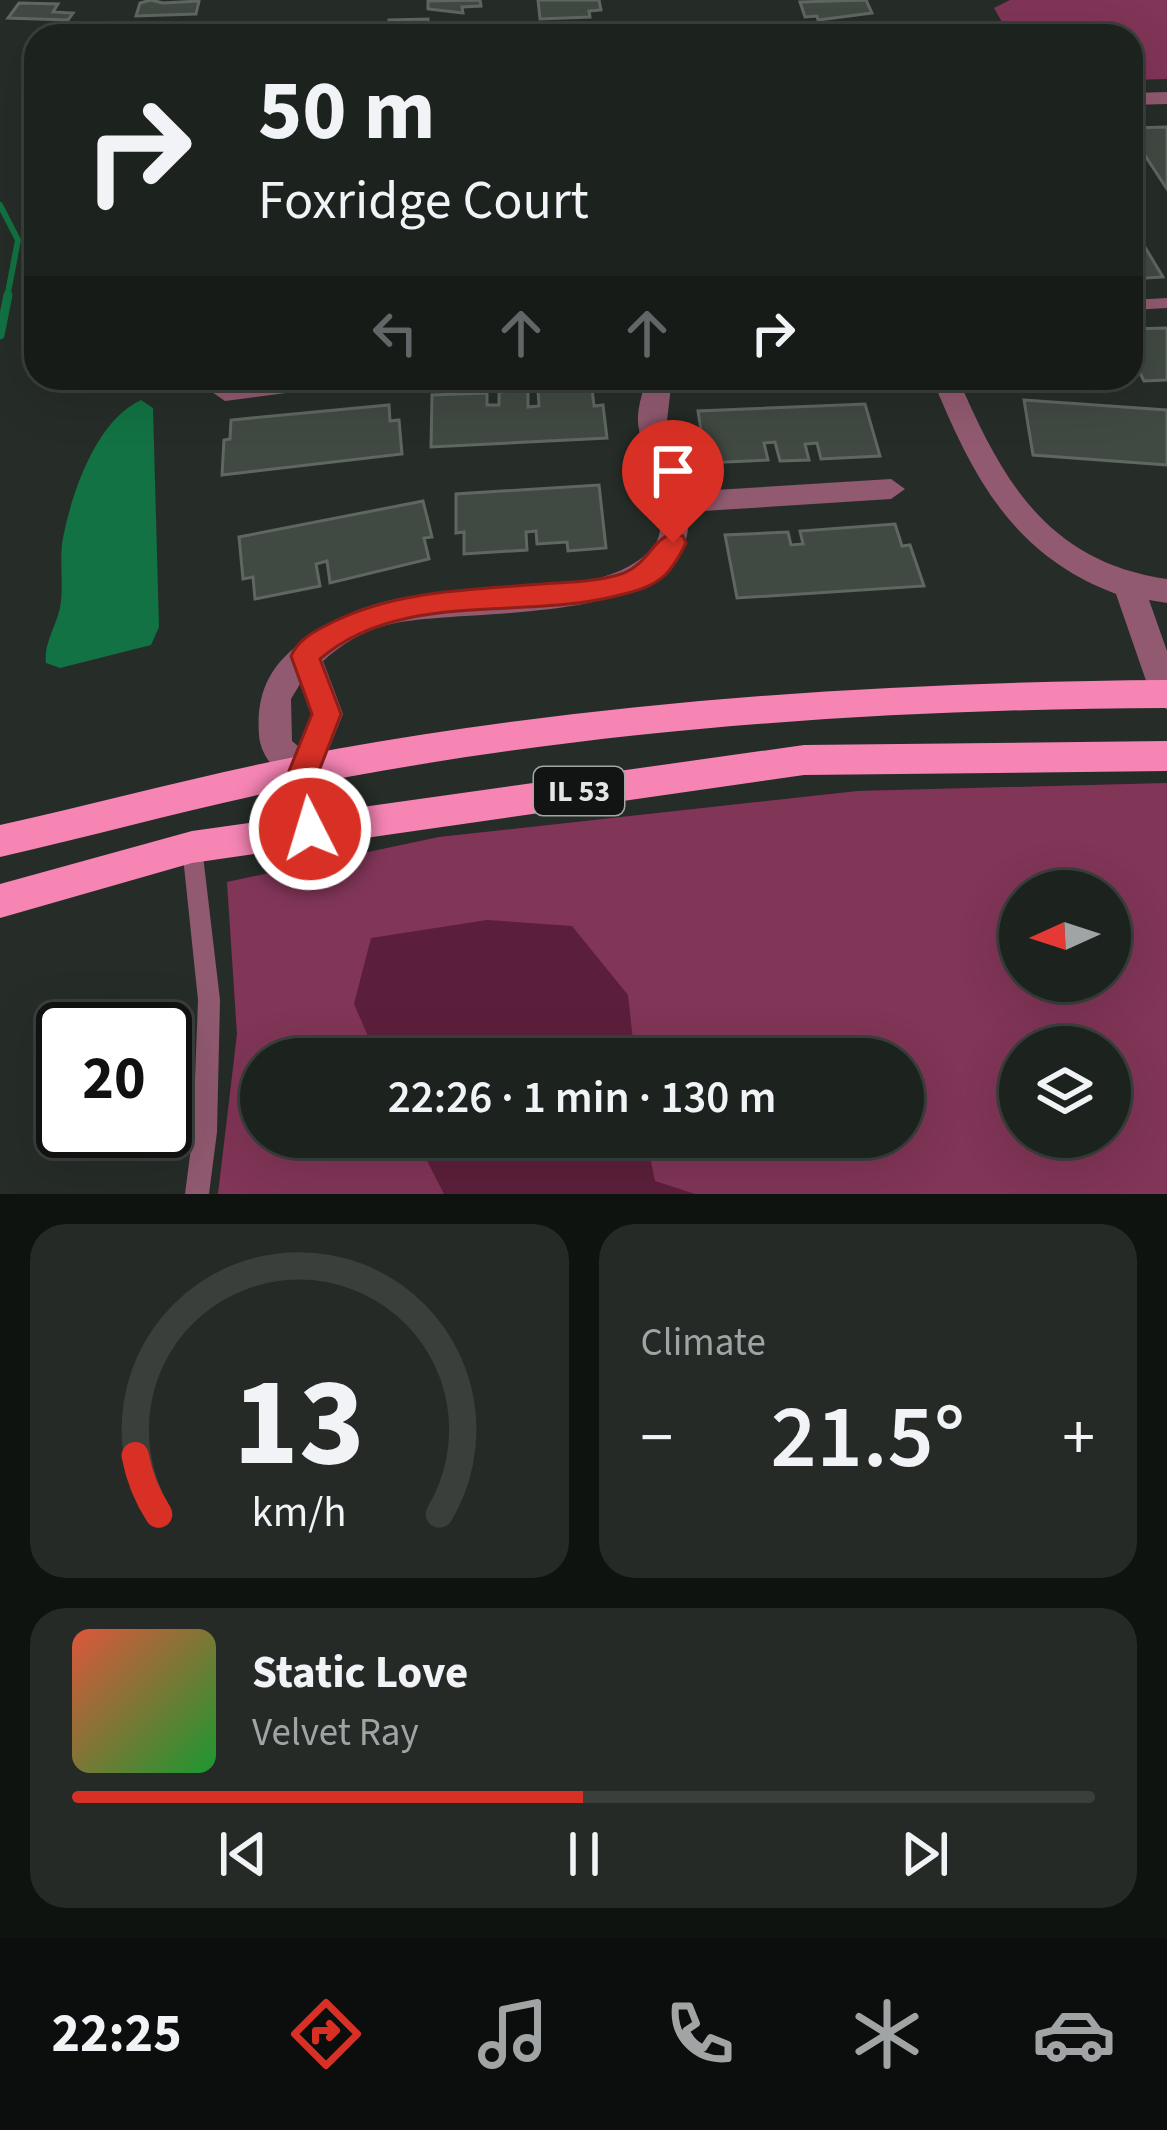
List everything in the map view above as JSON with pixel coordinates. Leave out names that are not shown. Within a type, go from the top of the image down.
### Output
[{"type":"main road","name":"IL 53","points":[[0,841],[304,771],[638,720],[997,695],[1167,694]]},
{"type":"main road","name":"IL 53","points":[[0,902],[192,848],[804,760],[1167,755]]},
{"type":"street","points":[[225,392],[240,390]]},
{"type":"street","points":[[305,656],[327,714],[304,771],[276,748],[276,693],[305,656],[324,639],[369,617],[432,603],[589,592],[633,581],[656,568],[673,543],[671,503],[651,416],[656,390]]},
{"type":"street","points":[[950,390],[984,469],[1012,511],[1055,550],[1130,590],[1167,591]]},
{"type":"street","points":[[671,503],[892,490]]},
{"type":"street","points":[[1130,590],[1167,694]]},
{"type":"lane","points":[[304,771],[310,829]]},
{"type":"lane","points":[[192,848],[209,1000],[205,1132],[197,1194]]},
{"type":"shaded area","points":[[1010,0],[1167,0],[1167,79],[1143,80],[1143,24],[1003,24],[994,8]]},
{"type":"shaded area","points":[[141,400],[153,408],[159,627],[151,645],[60,668],[46,663],[46,655],[60,609],[62,544],[71,505],[98,442],[125,410]]},
{"type":"shaded area","points":[[1167,783],[1167,1194],[218,1194],[237,1034],[227,882],[439,837],[858,791]]},
{"type":"shaded area","points":[[1167,783],[1167,1194],[695,1194],[655,1181],[650,1158],[924,1158],[924,1038],[633,1038],[628,995],[572,926],[487,920],[371,938],[354,1004],[369,1038],[240,1038],[240,1158],[426,1158],[444,1194],[218,1194],[237,1034],[227,882],[439,837],[858,791]]},
{"type":"building","points":[[480,0],[481,6],[462,7],[463,13],[428,9],[428,1]]},
{"type":"building","points":[[538,0],[599,0],[601,10],[589,11],[590,17],[540,19]]},
{"type":"building","points":[[866,0],[872,13],[818,20],[817,16],[805,17],[800,2]]},
{"type":"building","points":[[199,1],[196,14],[136,16],[140,3]]},
{"type":"building","points":[[19,3],[58,4],[53,12],[73,13],[68,20],[8,18]]},
{"type":"building","points":[[428,19],[428,24],[389,24],[389,20]]},
{"type":"building","points":[[1167,127],[1167,189],[1143,152],[1143,128]]},
{"type":"building","points":[[1143,244],[1163,277],[1143,278]]},
{"type":"building","points":[[1167,328],[1167,380],[1143,379],[1143,329]]},
{"type":"building","points":[[592,390],[594,406],[603,405],[607,438],[431,447],[432,395],[487,393],[487,405],[499,405],[499,392],[528,391],[528,407],[539,406],[538,391]]},
{"type":"building","points":[[1024,400],[1167,410],[1167,465],[1033,455]]},
{"type":"building","points":[[865,404],[880,456],[821,459],[817,443],[805,444],[809,460],[780,461],[775,442],[764,443],[768,460],[706,463],[698,411]]},
{"type":"building","points":[[389,405],[390,421],[399,420],[402,454],[222,475],[224,440],[230,439],[231,420]]},
{"type":"building","points":[[599,485],[606,548],[568,551],[567,542],[537,544],[536,531],[526,532],[527,550],[464,554],[464,532],[456,533],[456,494]]},
{"type":"building","points":[[423,501],[432,537],[424,538],[429,559],[330,583],[327,561],[316,564],[320,586],[255,599],[253,577],[243,579],[239,537]]},
{"type":"building","points":[[895,524],[902,546],[910,545],[924,586],[737,598],[725,535],[788,532],[791,545],[803,544],[800,531]]},
{"type":"waterway","points":[[0,205],[18,240],[7,298]]},
{"type":"waterway","points":[[0,335],[8,295]]},
{"type":"route","points":[[310,829],[304,771],[327,714],[305,656],[324,639],[369,617],[432,603],[589,592],[633,581],[656,568],[673,543]]}]
